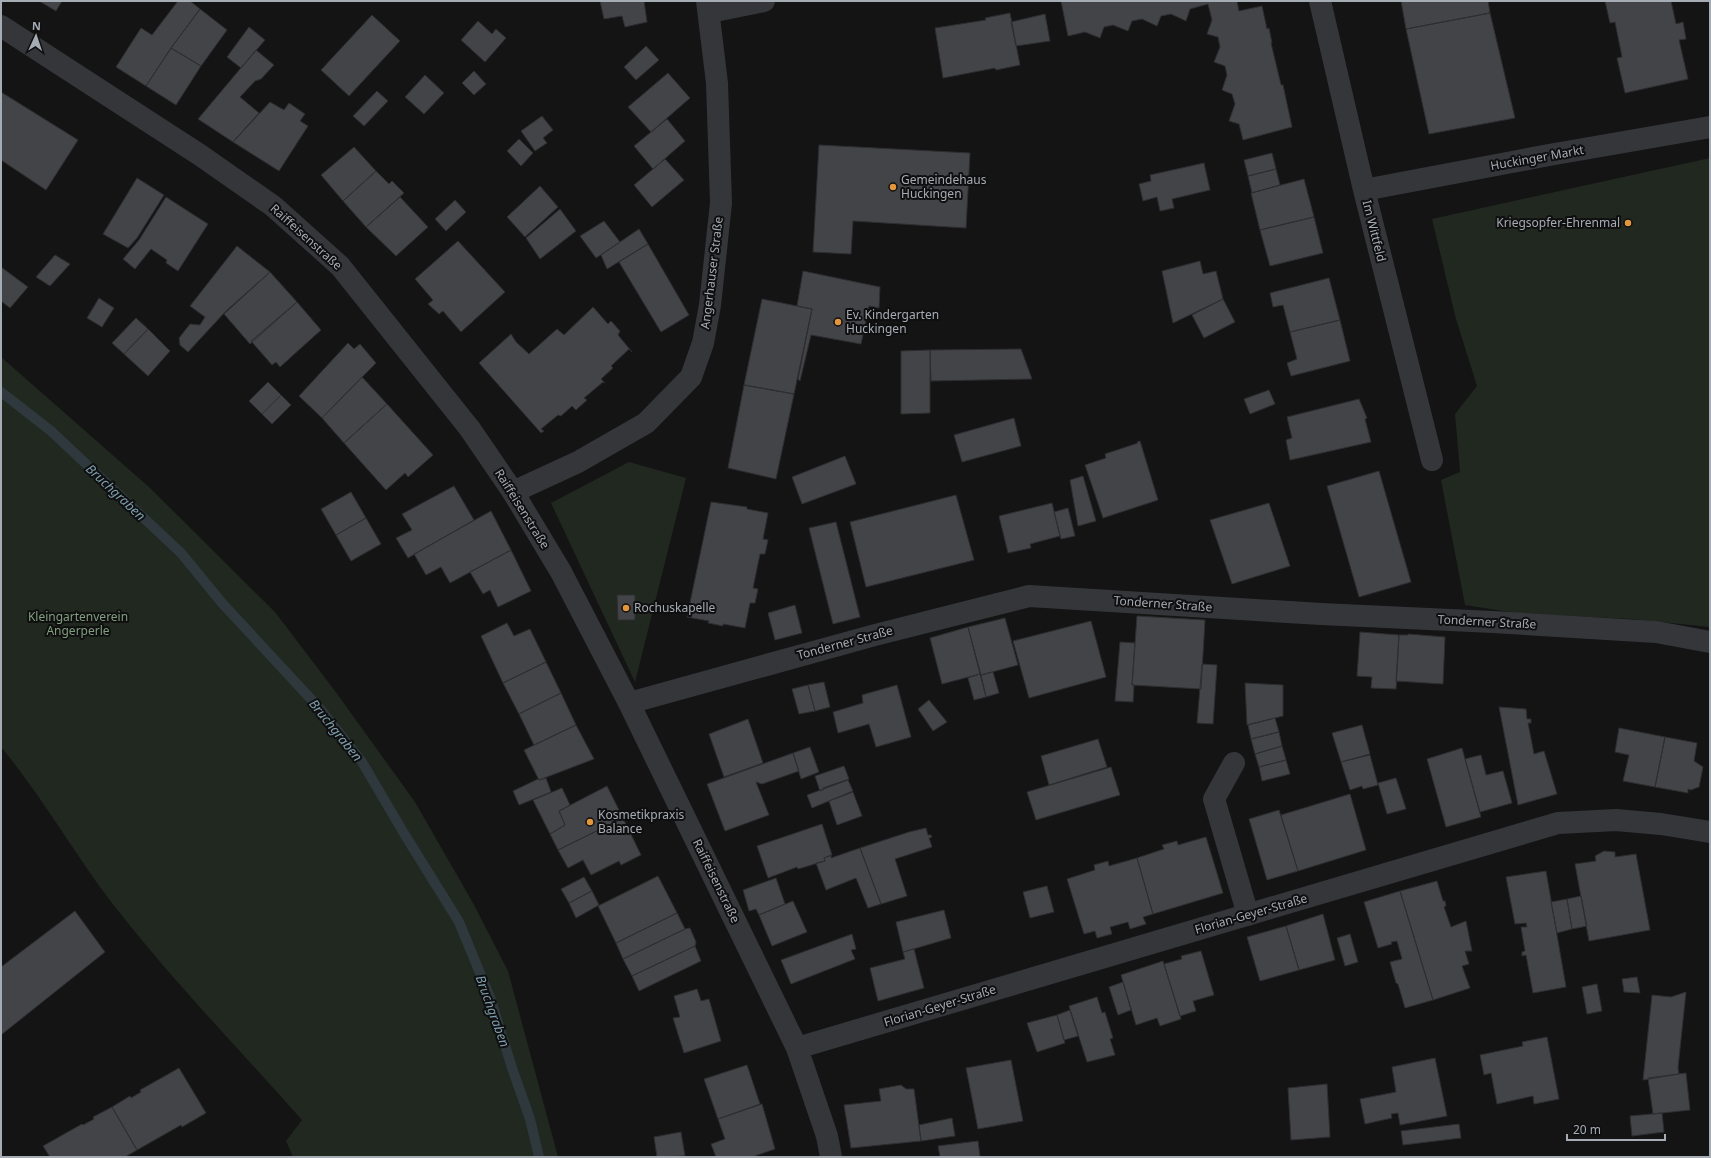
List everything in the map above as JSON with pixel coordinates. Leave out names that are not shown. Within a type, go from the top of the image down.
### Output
[{"type":"street","points":[[709,6],[764,1]]},
{"type":"street","name":"Im Wittfeld","points":[[1320,1],[1364,190],[1432,460]]},
{"type":"street","name":"Angerhauser Straße","points":[[513,492],[578,462],[646,423],[691,377],[702,343],[710,305],[721,203],[717,83],[709,6]]},
{"type":"street","name":"Raiffeisenstraße","points":[[1,26],[200,155],[273,206],[340,266],[470,429],[513,492],[562,572],[629,703],[797,1048],[827,1136],[831,1157]]},
{"type":"street","name":"Huckinger Markt","points":[[1364,190],[1549,155],[1710,127]]},
{"type":"street","name":"Tonderner Straße","points":[[629,703],[875,635],[1029,596],[1656,632],[1710,642]]},
{"type":"street","points":[[1234,763],[1214,799],[1248,915]]},
{"type":"street","name":"Florian-Geyer-Straße","points":[[797,1048],[1558,823],[1616,820],[1661,824],[1710,832]]},
{"type":"green space","points":[[1710,158],[1710,627],[1632,619],[1522,614],[1465,605],[1441,480],[1460,472],[1455,414],[1477,386],[1456,319],[1432,219]]},
{"type":"green space","name":"Kleingartenverein Angerperle","points":[[1,357],[149,487],[275,612],[335,691],[415,802],[473,903],[508,971],[558,1157],[293,1157],[286,1141],[302,1120],[181,986],[134,931],[98,884],[30,785],[1,747]]},
{"type":"green space","points":[[629,462],[686,478],[635,682],[551,503]]},
{"type":"building","points":[[39,1],[62,1],[56,11]]},
{"type":"building","points":[[178,1],[190,1],[200,9],[171,48],[146,86],[116,67],[141,28],[152,35]]},
{"type":"building","points":[[600,1],[644,1],[647,22],[625,27],[622,16],[604,19]]},
{"type":"building","points":[[1061,1],[1237,1],[1239,11],[1262,6],[1267,29],[1269,28],[1271,43],[1281,85],[1283,85],[1292,127],[1243,140],[1239,124],[1229,121],[1235,104],[1232,94],[1222,90],[1227,75],[1225,66],[1214,62],[1220,47],[1218,37],[1207,34],[1212,20],[1208,4],[1190,9],[1186,21],[1171,14],[1161,16],[1157,26],[1142,19],[1132,21],[1128,31],[1113,25],[1104,27],[1100,38],[1085,32],[1068,36]]},
{"type":"building","points":[[1401,1],[1488,1],[1490,13],[1406,29]]},
{"type":"building","points":[[1605,1],[1671,1],[1676,24],[1683,22],[1686,39],[1679,40],[1688,79],[1625,93],[1617,58],[1622,57],[1615,22],[1610,23]]},
{"type":"building","points":[[200,9],[227,30],[201,66],[171,48]]},
{"type":"building","points":[[1010,13],[1020,65],[996,70],[995,68],[943,78],[935,28],[986,20],[985,18]]},
{"type":"building","points":[[1490,13],[1515,118],[1429,134],[1406,29]]},
{"type":"building","points":[[1045,14],[1050,41],[1016,46],[1011,22]]},
{"type":"building","points":[[372,15],[400,41],[349,96],[321,70]]},
{"type":"building","points":[[478,21],[492,34],[496,29],[506,38],[485,62],[461,40]]},
{"type":"building","points":[[249,27],[265,40],[241,68],[227,57]]},
{"type":"building","points":[[646,46],[659,60],[636,80],[624,67]]},
{"type":"building","points":[[171,48],[201,66],[176,105],[146,86]]},
{"type":"building","points":[[256,50],[274,65],[261,79],[255,81],[240,97],[259,113],[233,142],[198,119]]},
{"type":"building","points":[[474,71],[486,84],[474,95],[462,83]]},
{"type":"building","points":[[668,73],[690,98],[651,132],[628,107]]},
{"type":"building","points":[[425,75],[444,93],[424,114],[405,97]]},
{"type":"building","points":[[377,91],[388,101],[364,126],[353,116]]},
{"type":"building","points":[[1,92],[78,140],[46,190],[1,160]]},
{"type":"building","points":[[270,102],[284,110],[289,103],[305,114],[300,121],[308,126],[279,171],[233,142]]},
{"type":"building","points":[[542,116],[553,130],[543,138],[547,143],[535,151],[521,131]]},
{"type":"building","points":[[667,119],[685,141],[653,169],[634,146]]},
{"type":"building","points":[[519,139],[533,153],[521,166],[507,151]]},
{"type":"building","name":"Gemeindehaus Huckingen","points":[[819,145],[970,153],[966,228],[853,221],[851,254],[813,252]]},
{"type":"building","points":[[354,147],[376,171],[343,201],[321,175]]},
{"type":"building","points":[[1272,153],[1276,169],[1248,176],[1244,160]]},
{"type":"building","points":[[665,159],[684,180],[652,207],[634,185]]},
{"type":"building","points":[[1204,163],[1210,190],[1172,199],[1174,208],[1160,211],[1157,197],[1143,201],[1139,184],[1151,181],[1150,175]]},
{"type":"building","points":[[1276,169],[1280,185],[1252,193],[1248,176]]},
{"type":"building","points":[[376,171],[389,184],[392,181],[404,193],[366,227],[343,201]]},
{"type":"building","points":[[137,178],[164,195],[137,238],[128,248],[103,234]]},
{"type":"building","points":[[1304,179],[1314,217],[1260,230],[1251,193]]},
{"type":"building","points":[[540,186],[558,207],[525,237],[507,217]]},
{"type":"building","points":[[166,197],[208,224],[178,271],[166,263],[167,260],[151,249],[135,269],[123,259],[139,240]]},
{"type":"building","points":[[400,197],[428,227],[396,256],[366,227]]},
{"type":"building","points":[[455,200],[466,212],[446,231],[435,219]]},
{"type":"building","points":[[560,209],[576,231],[540,259],[526,238]]},
{"type":"building","points":[[1314,217],[1323,253],[1270,266],[1260,230]]},
{"type":"building","points":[[604,221],[620,242],[596,258],[580,236]]},
{"type":"building","points":[[639,229],[648,244],[607,269],[601,255]]},
{"type":"building","points":[[458,241],[505,292],[461,332],[443,311],[439,314],[428,304],[433,300],[415,279]]},
{"type":"building","points":[[648,244],[689,315],[661,332],[619,262]]},
{"type":"building","points":[[237,246],[270,272],[226,311],[188,352],[180,345],[179,338],[190,324],[200,325],[205,317],[190,306]]},
{"type":"building","points":[[55,255],[70,264],[50,286],[36,277]]},
{"type":"building","points":[[1200,261],[1203,274],[1216,271],[1223,299],[1173,323],[1162,271]]},
{"type":"building","points":[[1,267],[28,287],[10,308],[1,301]]},
{"type":"building","name":"Ev. Kindergarten Huckingen","points":[[803,271],[880,287],[879,308],[869,306],[861,344],[811,335],[800,381],[798,379],[812,309],[797,306]]},
{"type":"building","points":[[270,272],[297,302],[250,344],[224,314]]},
{"type":"building","points":[[1329,278],[1340,320],[1290,332],[1283,305],[1273,307],[1270,293]]},
{"type":"building","points":[[99,298],[114,308],[102,327],[87,318]]},
{"type":"building","points":[[762,299],[812,309],[794,394],[744,385]]},
{"type":"building","points":[[1223,299],[1235,322],[1204,338],[1192,315]]},
{"type":"building","points":[[297,302],[321,330],[280,367],[276,362],[272,365],[251,341]]},
{"type":"building","points":[[593,307],[608,324],[611,321],[620,331],[618,335],[632,352],[629,349],[611,366],[613,368],[601,379],[605,383],[603,382],[584,398],[587,400],[576,410],[572,406],[561,416],[558,415],[541,429],[544,431],[541,433],[479,363],[511,334],[516,342],[529,354],[557,329],[564,335]]},
{"type":"building","points":[[136,318],[148,329],[124,354],[112,343]]},
{"type":"building","points":[[1340,320],[1350,361],[1291,376],[1287,363],[1297,359],[1290,332]]},
{"type":"building","points":[[148,329],[170,351],[148,376],[124,354]]},
{"type":"building","points":[[348,343],[354,349],[360,344],[376,363],[322,418],[299,396]]},
{"type":"building","points":[[1021,349],[1032,379],[931,381],[930,350]]},
{"type":"building","points":[[930,350],[930,413],[901,414],[901,351]]},
{"type":"building","points":[[362,377],[387,404],[344,443],[322,418]]},
{"type":"building","points":[[268,382],[281,395],[262,414],[249,401]]},
{"type":"building","points":[[744,385],[794,394],[776,479],[728,468]]},
{"type":"building","points":[[1269,390],[1275,404],[1250,414],[1244,399]]},
{"type":"building","points":[[281,395],[291,405],[272,424],[262,414]]},
{"type":"building","points":[[1359,399],[1367,418],[1365,419],[1371,442],[1290,460],[1286,440],[1292,438],[1287,417]]},
{"type":"building","points":[[387,404],[433,455],[408,477],[405,473],[386,490],[344,443]]},
{"type":"building","points":[[1014,418],[1021,446],[962,462],[954,435]]},
{"type":"building","points":[[1140,441],[1158,500],[1103,518],[1085,465],[1106,458],[1105,454]]},
{"type":"building","points":[[845,456],[856,484],[802,504],[792,477]]},
{"type":"building","points":[[1379,471],[1411,582],[1359,597],[1327,486]]},
{"type":"building","points":[[1083,476],[1096,521],[1078,526],[1070,480]]},
{"type":"building","points":[[454,486],[474,520],[408,558],[396,538],[412,530],[402,514]]},
{"type":"building","points":[[351,492],[366,518],[336,535],[321,509]]},
{"type":"building","points":[[956,495],[974,560],[866,587],[850,522]]},
{"type":"building","points":[[711,502],[747,507],[747,509],[768,513],[763,539],[768,540],[765,554],[760,554],[753,588],[758,589],[755,603],[750,603],[745,628],[723,624],[723,626],[708,623],[709,621],[687,617]]},
{"type":"building","points":[[1052,503],[1060,536],[1030,544],[1031,548],[1008,553],[999,516]]},
{"type":"building","points":[[1269,503],[1290,566],[1232,584],[1210,520]]},
{"type":"building","points":[[1068,508],[1075,536],[1061,539],[1054,512]]},
{"type":"building","points":[[491,511],[511,550],[450,583],[441,567],[426,575],[414,554]]},
{"type":"building","points":[[366,518],[381,544],[351,561],[336,535]]},
{"type":"building","points":[[836,522],[860,617],[833,624],[809,528]]},
{"type":"building","points":[[511,550],[531,591],[498,607],[490,590],[483,594],[470,572]]},
{"type":"building","name":"Rochuskapelle","points":[[617,595],[635,595],[635,620],[618,620]]},
{"type":"building","points":[[795,605],[802,633],[775,640],[768,613]]},
{"type":"building","points":[[1137,616],[1205,620],[1201,689],[1132,685]]},
{"type":"building","points":[[1005,618],[1018,665],[981,675],[968,627]]},
{"type":"building","points":[[1091,621],[1106,677],[1029,698],[1013,641]]},
{"type":"building","points":[[507,623],[514,636],[530,629],[546,662],[503,683],[481,636]]},
{"type":"building","points":[[968,627],[980,674],[942,684],[930,638]]},
{"type":"building","points":[[1360,632],[1399,635],[1396,689],[1371,688],[1372,677],[1357,676]]},
{"type":"building","points":[[1408,634],[1445,637],[1443,684],[1396,681],[1399,635]]},
{"type":"building","points":[[1120,642],[1135,643],[1132,685],[1134,685],[1133,702],[1115,701]]},
{"type":"building","points":[[546,662],[561,693],[519,714],[503,683]]},
{"type":"building","points":[[1202,664],[1217,665],[1213,724],[1197,723]]},
{"type":"building","points":[[993,672],[999,693],[986,697],[981,675]]},
{"type":"building","points":[[980,674],[986,697],[974,700],[968,678]]},
{"type":"building","points":[[824,682],[830,707],[815,711],[808,685]]},
{"type":"building","points":[[1245,683],[1283,685],[1283,716],[1247,725]]},
{"type":"building","points":[[808,685],[815,711],[799,714],[792,689]]},
{"type":"building","points":[[897,685],[911,737],[876,747],[869,724],[838,733],[833,712],[863,703],[862,695]]},
{"type":"building","points":[[561,693],[576,725],[534,745],[519,714]]},
{"type":"building","points":[[929,700],[947,722],[933,731],[918,709]]},
{"type":"building","points":[[1499,707],[1526,709],[1527,719],[1531,719],[1531,723],[1528,723],[1534,754],[1544,751],[1557,794],[1518,805]]},
{"type":"building","points":[[1275,718],[1279,732],[1251,739],[1248,725]]},
{"type":"building","points":[[748,719],[763,763],[724,777],[709,734]]},
{"type":"building","points":[[576,725],[594,759],[539,780],[524,750]]},
{"type":"building","points":[[1362,725],[1370,754],[1341,762],[1332,733]]},
{"type":"building","points":[[1619,728],[1665,737],[1655,787],[1623,781],[1629,755],[1615,752]]},
{"type":"building","points":[[1279,732],[1282,746],[1255,754],[1251,739]]},
{"type":"building","points":[[1665,737],[1697,743],[1694,761],[1703,767],[1699,787],[1691,790],[1688,789],[1688,793],[1655,787]]},
{"type":"building","points":[[1098,739],[1107,767],[1049,785],[1041,756]]},
{"type":"building","points":[[1282,746],[1286,760],[1259,767],[1255,754]]},
{"type":"building","points":[[810,747],[819,772],[801,779],[793,753]]},
{"type":"building","points":[[1462,748],[1481,817],[1446,827],[1427,759]]},
{"type":"building","points":[[793,753],[799,771],[762,784],[756,782],[769,815],[725,831],[707,784]]},
{"type":"building","points":[[1370,755],[1378,785],[1363,789],[1362,786],[1350,790],[1341,762]]},
{"type":"building","points":[[1481,755],[1486,775],[1503,771],[1512,803],[1480,812],[1465,759]]},
{"type":"building","points":[[1286,760],[1290,774],[1262,781],[1259,767]]},
{"type":"building","points":[[844,766],[849,779],[823,788],[823,790],[820,791],[815,776]]},
{"type":"building","points":[[1111,767],[1120,795],[1036,820],[1027,792]]},
{"type":"building","points":[[546,778],[551,792],[519,805],[513,791],[538,779]]},
{"type":"building","points":[[1396,778],[1406,809],[1387,814],[1378,783]]},
{"type":"building","points":[[848,780],[853,791],[812,808],[807,795]]},
{"type":"building","name":"Kosmetikpraxis Balance","points":[[607,786],[623,818],[558,850],[550,834],[565,825],[559,811]]},
{"type":"building","points":[[562,788],[570,805],[559,811],[565,825],[550,834],[533,800]]},
{"type":"building","points":[[853,792],[862,816],[837,825],[829,801]]},
{"type":"building","points":[[1350,794],[1366,850],[1298,871],[1281,815]]},
{"type":"building","points":[[1279,810],[1298,871],[1267,880],[1249,819]]},
{"type":"building","points":[[623,818],[641,855],[621,865],[619,861],[591,875],[583,860],[568,868],[558,850]]},
{"type":"building","points":[[822,824],[832,855],[824,858],[825,861],[798,869],[797,867],[768,878],[757,846]]},
{"type":"building","points":[[926,828],[928,835],[931,835],[932,837],[929,838],[932,847],[895,859],[907,896],[881,904],[860,848]]},
{"type":"building","points":[[1206,837],[1223,893],[1153,914],[1137,858],[1164,849],[1162,845],[1177,841],[1178,845]]},
{"type":"building","points":[[860,848],[881,904],[868,908],[856,878],[826,890],[816,863],[825,861],[824,858],[831,855],[831,858]]},
{"type":"building","points":[[1604,851],[1615,852],[1615,857],[1636,854],[1650,930],[1589,941],[1575,864],[1596,861],[1595,856]]},
{"type":"building","points":[[1137,858],[1153,914],[1143,917],[1146,924],[1130,929],[1128,922],[1110,927],[1112,934],[1097,938],[1095,931],[1084,934],[1067,879],[1095,870],[1094,865],[1108,861],[1109,866]]},
{"type":"building","points":[[1546,871],[1566,987],[1533,993],[1526,955],[1522,956],[1522,952],[1525,951],[1521,927],[1527,927],[1526,923],[1515,924],[1506,877]]},
{"type":"building","points":[[658,876],[677,913],[616,943],[598,906]]},
{"type":"building","points":[[584,877],[592,891],[569,903],[561,889]]},
{"type":"building","points":[[776,878],[785,904],[759,915],[756,909],[749,911],[743,890]]},
{"type":"building","points":[[1437,881],[1443,901],[1445,901],[1446,906],[1444,907],[1451,927],[1466,921],[1472,951],[1465,951],[1469,964],[1462,966],[1470,988],[1433,1000],[1400,891]]},
{"type":"building","points":[[1047,886],[1054,912],[1030,918],[1023,892]]},
{"type":"building","points":[[592,891],[599,905],[576,918],[569,903]]},
{"type":"building","points":[[1400,891],[1433,1000],[1405,1008],[1390,962],[1402,959],[1397,941],[1378,948],[1364,902]]},
{"type":"building","points":[[1581,896],[1587,926],[1572,929],[1567,899]]},
{"type":"building","points":[[1567,899],[1572,929],[1557,933],[1551,902]]},
{"type":"building","points":[[793,901],[807,932],[772,946],[759,915]]},
{"type":"building","points":[[944,910],[951,938],[903,952],[896,922]]},
{"type":"building","points":[[75,911],[105,952],[1,1035],[1,967]]},
{"type":"building","points":[[677,913],[685,929],[623,959],[616,943]]},
{"type":"building","points":[[1323,914],[1335,960],[1299,970],[1286,926]]},
{"type":"building","points":[[1286,926],[1299,970],[1260,981],[1247,937]]},
{"type":"building","points":[[690,928],[696,942],[695,946],[632,976],[623,959]]},
{"type":"building","points":[[852,934],[856,949],[851,950],[855,959],[791,984],[781,960]]},
{"type":"building","points":[[1350,934],[1358,962],[1345,966],[1337,938]]},
{"type":"building","points":[[695,946],[701,961],[639,991],[632,976]]},
{"type":"building","points":[[914,949],[924,988],[878,1001],[870,968],[905,959],[903,952]]},
{"type":"building","points":[[1201,951],[1214,995],[1193,1001],[1196,1011],[1180,1016],[1164,964],[1182,959],[1181,956]]},
{"type":"building","points":[[1163,961],[1181,1019],[1160,1026],[1157,1018],[1136,1025],[1121,975]]},
{"type":"building","points":[[1637,977],[1640,993],[1624,992],[1622,979]]},
{"type":"building","points":[[1123,982],[1131,1010],[1118,1015],[1109,987]]},
{"type":"building","points":[[1597,984],[1602,1011],[1587,1014],[1582,987]]},
{"type":"building","points":[[697,989],[701,1001],[709,999],[721,1041],[684,1053],[673,1018],[680,1017],[674,996]]},
{"type":"building","points":[[1686,992],[1678,1068],[1679,1074],[1643,1080],[1652,995],[1671,997]]},
{"type":"building","points":[[1097,997],[1102,1013],[1105,1012],[1113,1038],[1110,1039],[1115,1055],[1087,1062],[1069,1006]]},
{"type":"building","points":[[1070,1010],[1078,1036],[1064,1040],[1057,1015]]},
{"type":"building","points":[[1057,1015],[1065,1043],[1037,1052],[1027,1023]]},
{"type":"building","points":[[1547,1037],[1559,1099],[1534,1104],[1533,1096],[1497,1104],[1491,1073],[1484,1075],[1480,1055],[1523,1046],[1522,1042]]},
{"type":"building","points":[[1435,1058],[1447,1116],[1400,1125],[1398,1113],[1391,1114],[1392,1118],[1365,1124],[1360,1099],[1396,1092],[1392,1067]]},
{"type":"building","points":[[1011,1060],[1023,1121],[978,1129],[966,1068]]},
{"type":"building","points":[[747,1065],[760,1104],[718,1119],[704,1079]]},
{"type":"building","points":[[179,1068],[206,1113],[182,1127],[181,1125],[137,1150],[112,1107],[130,1096],[131,1098],[141,1092],[140,1090]]},
{"type":"building","points":[[1686,1073],[1690,1110],[1653,1114],[1648,1078]]},
{"type":"building","points":[[1327,1084],[1330,1137],[1291,1140],[1288,1088]]},
{"type":"building","points":[[901,1085],[906,1089],[914,1089],[921,1141],[851,1148],[844,1105],[881,1101],[879,1089]]},
{"type":"building","points":[[762,1104],[775,1149],[752,1157],[716,1157],[711,1144],[725,1139],[718,1119]]},
{"type":"building","points":[[112,1107],[137,1150],[125,1157],[50,1157],[43,1146],[94,1119],[93,1117]]},
{"type":"building","points":[[1662,1113],[1664,1132],[1632,1136],[1630,1116]]},
{"type":"building","points":[[952,1118],[955,1136],[921,1141],[919,1125]]},
{"type":"building","points":[[1459,1124],[1461,1138],[1403,1145],[1401,1131]]},
{"type":"building","points":[[681,1132],[685,1156],[657,1157],[654,1137]]},
{"type":"building","points":[[978,1141],[980,1157],[940,1157],[938,1146]]},
{"type":"waterway","name":"Bruchgraben","points":[[1,392],[51,431],[181,553],[222,603],[322,711],[362,762],[459,922],[491,1000],[512,1068],[530,1119],[539,1157]]},
{"type":"place","name":"Gemeindehaus Huckingen","points":[[893,187]]},
{"type":"place","name":"Kriegsopfer-Ehrenmal","points":[[1628,223]]},
{"type":"place","name":"Ev. Kindergarten Huckingen","points":[[838,322]]},
{"type":"place","name":"Rochuskapelle","points":[[626,608]]},
{"type":"place","name":"Kosmetikpraxis Balance","points":[[590,822]]}]
